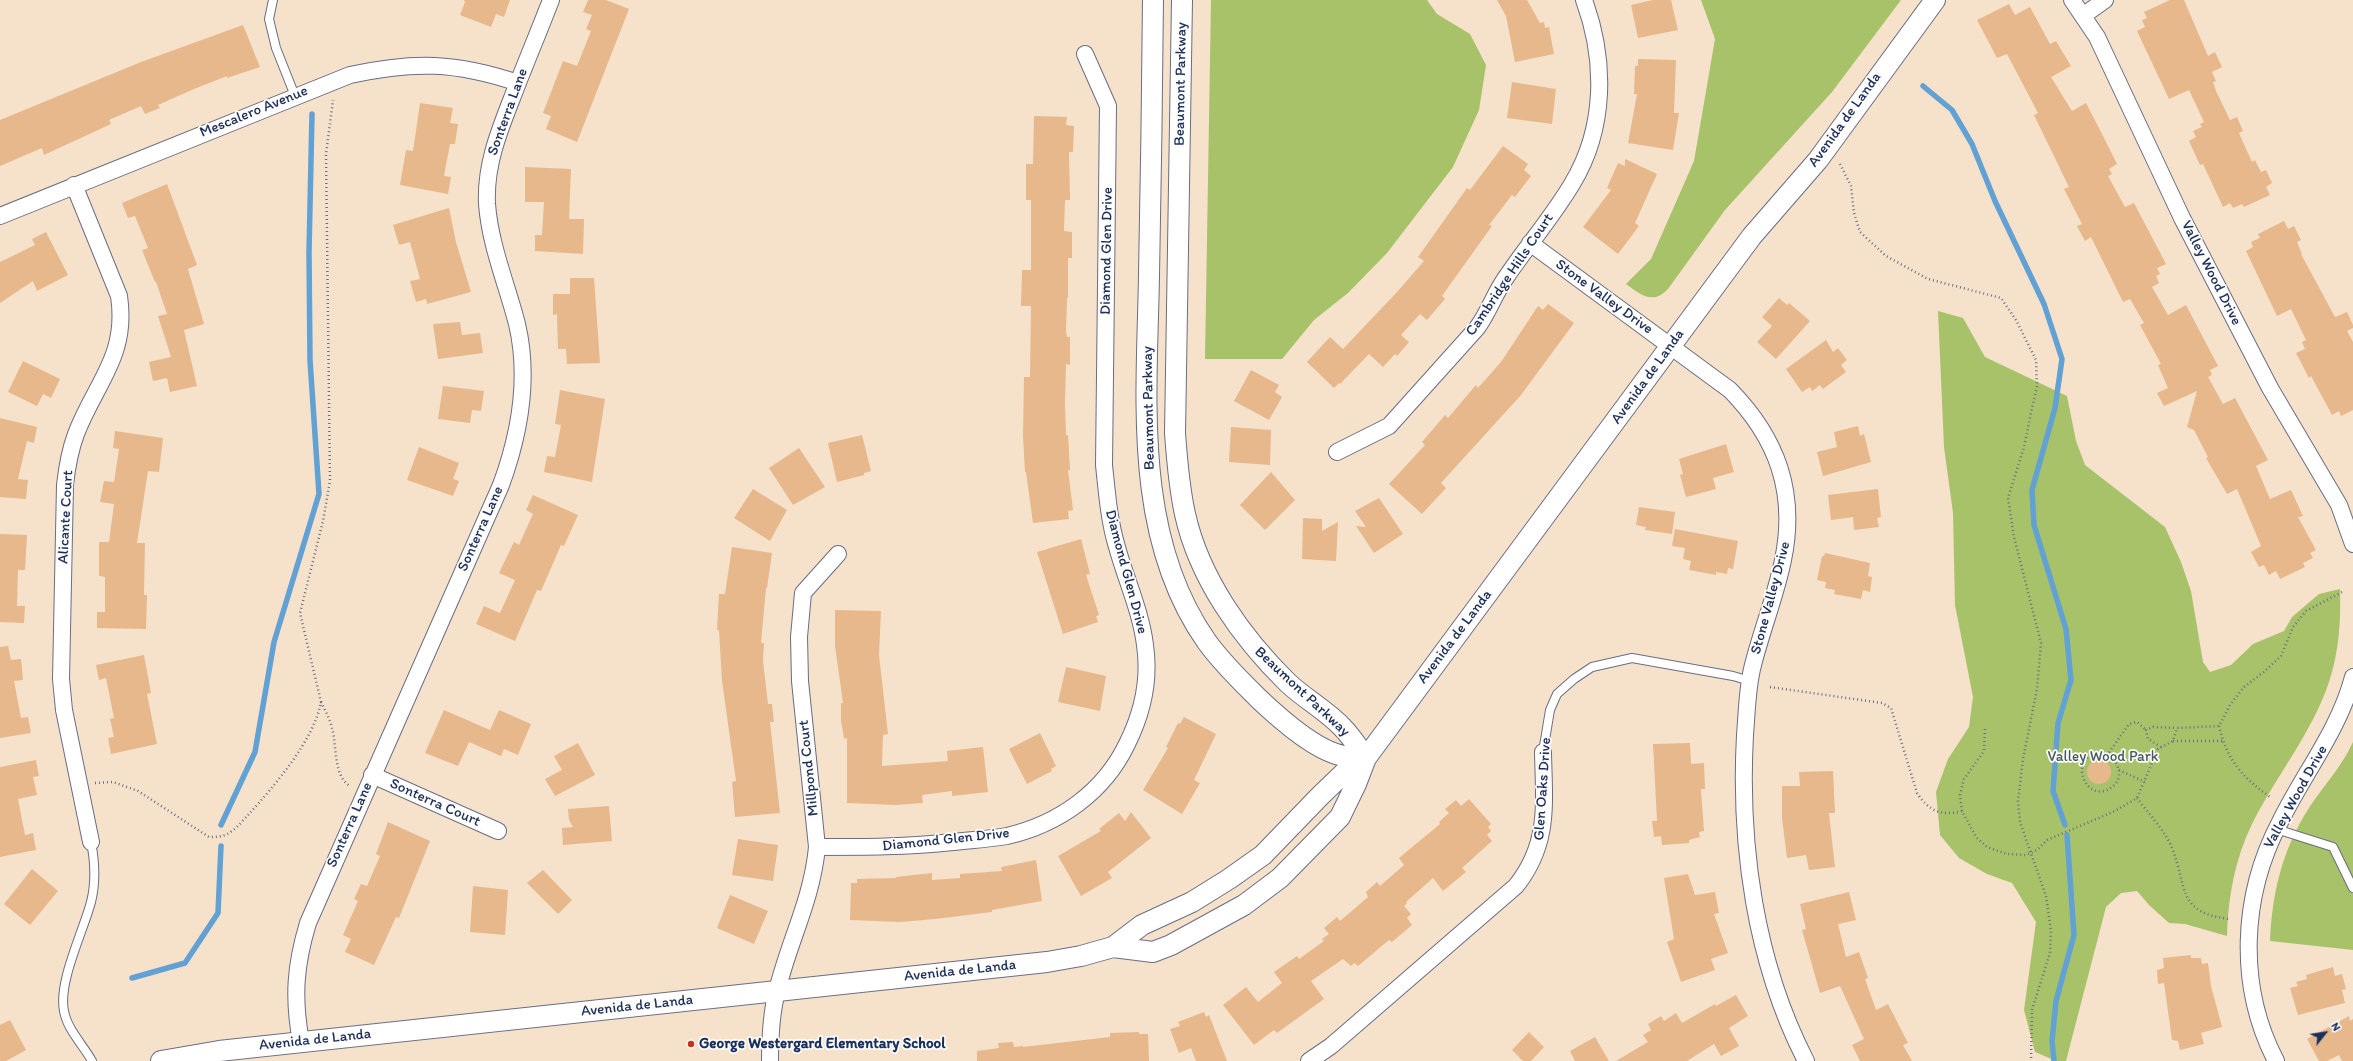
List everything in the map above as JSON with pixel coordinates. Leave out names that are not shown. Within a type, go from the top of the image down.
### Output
[{"type":"street","name":"Sonterra Lane","points":[[301,1042],[295,1000],[299,954],[308,923],[501,485],[512,455],[519,423],[523,390],[522,359],[517,326],[491,233],[487,204],[488,174],[494,145],[551,0]]},
{"type":"street","name":"Beaumont Parkway","points":[[1154,0],[1147,435],[1158,526],[1171,570],[1186,608],[1207,642],[1237,678],[1268,707],[1316,744],[1336,754],[1366,758]]},
{"type":"street","name":"Beaumont Parkway","points":[[1182,0],[1175,433],[1178,470],[1186,516],[1201,560],[1240,630],[1266,661],[1292,686],[1341,726],[1366,758]]},
{"type":"street","name":"Cambridge Hills Court","points":[[1337,452],[1390,426],[1477,328],[1505,278],[1572,183],[1597,121],[1599,54],[1596,35],[1584,0]]},
{"type":"street","name":"Avenida de Landa","points":[[1113,947],[1153,952],[1171,945],[1244,905],[1280,878],[1340,817],[1356,784],[1366,758],[1752,236],[1818,160],[1935,0]]},
{"type":"street","name":"Valley Wood Drive","points":[[2072,0],[2084,15],[2097,37],[2182,218],[2267,381],[2339,505],[2353,544]]},
{"type":"street","points":[[2084,15],[2105,0]]},
{"type":"street","name":"Diamond Glen Drive","points":[[817,847],[904,847],[1006,836],[1036,828],[1063,814],[1086,798],[1106,778],[1123,754],[1134,731],[1143,702],[1146,674],[1145,646],[1140,620],[1116,546],[1108,506],[1104,465],[1108,106],[1085,54]]},
{"type":"street","name":"Mescalero Avenue","points":[[0,216],[326,83],[350,75],[383,67],[419,64],[450,66],[484,72],[518,83]]},
{"type":"street","name":"Alicante Court","points":[[74,185],[118,296],[122,315],[121,334],[115,354],[76,433],[68,460],[65,485],[60,679],[64,710],[91,842]]},
{"type":"street","name":"Stone Valley Drive","points":[[1530,243],[1730,390],[1748,409],[1764,431],[1776,454],[1784,481],[1788,506],[1788,532],[1783,561],[1750,681],[1744,789],[1746,842],[1752,888],[1763,942],[1778,992],[1802,1059]]},
{"type":"street","name":"Millpond Court","points":[[770,1061],[770,1039],[777,991],[807,902],[814,873],[817,847],[800,681],[800,622],[802,593],[838,554]]},
{"type":"street","name":"Valley Wood Drive","points":[[2276,1061],[2259,1022],[2251,988],[2248,956],[2249,922],[2255,885],[2264,854],[2276,829],[2335,726],[2353,677]]},
{"type":"street","name":"Glen Oaks Drive","points":[[1309,1061],[1331,1046],[1516,886],[1528,870],[1537,852],[1542,832],[1543,752]]},
{"type":"street","name":"Avenida de Landa","points":[[161,1061],[219,1051],[1048,962],[1081,956],[1113,947],[1142,926],[1192,902],[1263,855],[1320,796],[1348,770],[1366,758]]},
{"type":"street","name":"Sonterra Court","points":[[372,776],[498,831]]},
{"type":"lane","points":[[272,0],[269,19],[276,48],[295,96]]},
{"type":"lane","name":"Glen Oaks Drive","points":[[1543,752],[1550,710],[1557,694],[1574,679],[1592,667],[1632,658],[1733,676],[1750,681]]},
{"type":"lane","points":[[2276,829],[2333,847],[2353,888]]},
{"type":"lane","points":[[91,842],[94,873],[91,901],[64,985],[63,998],[64,1012],[68,1024],[92,1061]]},
{"type":"path","points":[[326,83],[333,99],[326,169],[325,234],[329,267],[326,315],[330,481],[323,521],[300,613],[321,702],[332,727],[339,770],[346,784],[364,795]]},
{"type":"path","points":[[1840,164],[1852,186],[1854,213],[1860,232],[1886,256],[1928,279],[2001,298],[2016,320],[2036,360],[2036,387],[2024,448],[2008,498],[2014,537],[2041,643],[2037,689],[2023,759],[2018,801],[2020,822],[2046,896],[2051,931],[2050,953],[2032,1010],[2031,1061]]},
{"type":"path","points":[[2270,797],[2241,774],[2222,741],[2219,726],[2230,705],[2244,687],[2264,672],[2281,656],[2293,627],[2306,611],[2342,592]]},
{"type":"path","points":[[1770,687],[1882,704],[1891,708],[1917,793],[1925,805],[1938,813],[1962,811]]},
{"type":"path","points":[[79,784],[113,782],[138,791],[209,837],[220,838],[233,831],[267,793],[304,742],[319,714],[321,702]]},
{"type":"path","points":[[2108,754],[2129,724],[2137,722],[2146,730],[2148,739],[2162,747]]},
{"type":"path","points":[[2146,730],[2153,727],[2177,728],[2219,726]]},
{"type":"path","points":[[2173,741],[2177,728]]},
{"type":"path","points":[[1985,729],[1984,751],[1964,779],[1960,795],[1962,811],[1966,823],[1976,837],[1987,847],[2008,854],[2026,855],[2047,840],[2115,811],[2137,798],[2158,749],[2173,741],[2222,741]]},
{"type":"path","points":[[2098,752],[2108,754],[2116,760],[2119,770],[2118,779],[2113,786],[2105,790],[2096,790],[2088,786],[2082,779],[2081,770],[2084,762],[2090,755],[2098,752]]},
{"type":"path","points":[[2119,770],[2145,782]]},
{"type":"path","points":[[2137,798],[2172,847],[2188,900],[2196,909],[2210,917],[2229,919]]},
{"type":"green space","points":[[1211,0],[1427,0],[1437,14],[1470,34],[1486,65],[1479,110],[1453,167],[1387,253],[1348,293],[1314,320],[1282,359],[1205,359]]},
{"type":"green space","points":[[1701,0],[1901,0],[1832,92],[1725,210],[1668,289],[1657,297],[1647,297],[1626,284],[1651,259],[1694,161],[1715,39]]},
{"type":"green space","name":"Valley Wood Park","points":[[1938,311],[1963,318],[1985,357],[2067,396],[2076,441],[2085,465],[2165,527],[2181,562],[2191,591],[2203,662],[2210,672],[2231,665],[2253,644],[2284,631],[2292,617],[2319,594],[2340,589],[2339,636],[2329,682],[2313,719],[2262,806],[2246,837],[2237,865],[2231,893],[2227,936],[2185,924],[2169,923],[2149,905],[2137,891],[2121,893],[2106,907],[2066,1061],[2056,1061],[2035,1052],[2024,1010],[2036,922],[2012,883],[1987,874],[1959,858],[1940,835],[1936,792],[1948,759],[1969,727],[1973,697],[1955,605],[1953,513],[1944,447]]},
{"type":"green space","points":[[2353,742],[2353,950],[2270,941],[2273,908],[2279,876],[2289,846],[2304,816],[2348,752]]},
{"type":"building","points":[[464,0],[510,0],[504,17],[496,14],[491,27],[460,15],[465,2]]},
{"type":"building","points":[[588,0],[606,0],[629,9],[577,142],[546,129],[551,116],[543,113],[563,61],[577,66],[591,31],[586,29],[592,15],[583,12]]},
{"type":"building","points":[[1497,0],[1527,0],[1540,23],[1544,22],[1545,28],[1549,27],[1554,54],[1515,62],[1506,16]]},
{"type":"building","points":[[1653,0],[1671,0],[1678,30],[1638,38],[1631,5]]},
{"type":"building","points":[[2170,0],[2184,0],[2208,56],[2215,52],[2222,67],[2212,72],[2216,81],[2213,82],[2216,91],[2230,120],[2237,117],[2243,131],[2239,133],[2252,162],[2255,160],[2261,172],[2266,170],[2272,183],[2266,187],[2270,195],[2244,207],[2242,204],[2233,208],[2230,203],[2223,207],[2203,164],[2200,165],[2189,141],[2196,137],[2193,131],[2202,127],[2200,124],[2204,122],[2189,90],[2169,99],[2137,31],[2145,27],[2142,20],[2147,18],[2144,12]]},
{"type":"building","points":[[2009,4],[2015,15],[2030,7],[2050,44],[2056,41],[2071,66],[2051,77],[2072,111],[2086,103],[2117,164],[2109,169],[2112,174],[2108,176],[2125,207],[2134,203],[2166,264],[2157,268],[2160,274],[2156,276],[2159,283],[2152,287],[2168,315],[2186,305],[2218,366],[2210,370],[2212,375],[2208,377],[2223,404],[2235,398],[2268,460],[2256,466],[2270,499],[2291,490],[2303,516],[2298,517],[2316,550],[2310,553],[2313,558],[2303,563],[2305,567],[2280,579],[2276,571],[2269,575],[2264,565],[2259,567],[2251,552],[2261,546],[2237,489],[2227,494],[2206,458],[2208,457],[2194,430],[2187,427],[2197,391],[2164,406],[2157,393],[2168,388],[2158,365],[2161,364],[2140,325],[2144,323],[2130,299],[2123,302],[2091,237],[2085,241],[2077,226],[2082,224],[2064,189],[2069,187],[2034,115],[2038,113],[2007,54],[1997,58],[1977,20]]},
{"type":"building","points":[[243,25],[260,67],[227,78],[227,76],[194,89],[158,105],[160,108],[145,114],[141,106],[109,120],[111,124],[44,155],[42,148],[0,166],[0,120],[141,62]]},
{"type":"building","points":[[1638,59],[1676,60],[1674,113],[1679,113],[1673,150],[1628,143],[1637,94],[1634,94],[1635,66],[1638,66]]},
{"type":"building","points":[[1512,82],[1556,89],[1552,124],[1507,118]]},
{"type":"building","points":[[420,103],[453,108],[450,123],[458,124],[455,144],[450,144],[444,176],[451,177],[448,194],[400,185],[406,150],[413,151]]},
{"type":"building","points":[[1034,116],[1067,117],[1066,125],[1074,126],[1073,152],[1069,152],[1070,200],[1065,200],[1064,231],[1072,232],[1072,258],[1068,258],[1066,331],[1067,337],[1070,337],[1070,365],[1066,364],[1065,404],[1066,435],[1068,435],[1070,470],[1068,470],[1073,510],[1068,511],[1069,519],[1033,523],[1025,472],[1023,436],[1024,377],[1030,377],[1031,306],[1021,306],[1022,270],[1031,270],[1031,200],[1026,200],[1026,164],[1033,164]]},
{"type":"building","points":[[1503,146],[1528,164],[1524,170],[1531,176],[1515,197],[1512,195],[1489,225],[1492,226],[1442,296],[1445,299],[1427,320],[1420,314],[1401,335],[1409,342],[1397,356],[1395,354],[1383,367],[1369,354],[1340,384],[1339,383],[1334,388],[1307,362],[1330,337],[1343,349],[1397,292],[1424,261],[1418,257],[1467,188],[1470,190]]},
{"type":"building","points":[[1625,159],[1657,174],[1635,223],[1639,226],[1618,254],[1583,227],[1611,190],[1607,188],[1618,163],[1625,166]]},
{"type":"building","points":[[525,167],[571,169],[569,219],[584,219],[583,254],[535,251],[535,235],[542,235],[544,202],[525,202]]},
{"type":"building","points":[[167,184],[197,265],[188,269],[204,324],[184,330],[197,386],[170,392],[167,378],[153,381],[149,362],[171,357],[158,316],[167,314],[156,282],[142,250],[148,248],[135,216],[128,218],[122,203]]},
{"type":"building","points":[[449,208],[456,242],[471,292],[427,304],[426,299],[416,302],[410,281],[420,279],[410,242],[399,245],[393,225]]},
{"type":"building","points":[[2284,221],[2288,229],[2294,226],[2301,240],[2297,242],[2301,254],[2335,317],[2347,312],[2353,325],[2353,328],[2347,331],[2353,342],[2353,410],[2341,416],[2339,411],[2332,415],[2311,376],[2309,378],[2296,353],[2305,349],[2302,342],[2306,340],[2291,309],[2277,316],[2246,251],[2253,247],[2251,242],[2260,238],[2258,234]]},
{"type":"building","points":[[46,232],[68,275],[37,291],[33,281],[0,303],[0,262],[35,245],[32,239]]},
{"type":"building","points":[[570,278],[594,278],[600,363],[567,364],[566,349],[558,349],[557,314],[553,315],[553,294],[570,294]]},
{"type":"building","points":[[1779,298],[1787,305],[1789,303],[1810,321],[1776,359],[1757,342],[1772,326],[1762,317]]},
{"type":"building","points":[[1548,304],[1574,323],[1521,395],[1441,483],[1446,488],[1422,514],[1389,484],[1425,445],[1422,442],[1445,415],[1448,418],[1476,385],[1478,388],[1501,362],[1538,306],[1543,310]]},
{"type":"building","points":[[460,322],[462,335],[480,333],[483,353],[438,359],[433,324]]},
{"type":"building","points":[[1826,340],[1833,352],[1838,348],[1847,360],[1841,365],[1846,372],[1823,389],[1820,385],[1812,391],[1810,387],[1802,392],[1786,369]]},
{"type":"building","points":[[23,361],[60,379],[51,398],[43,394],[37,406],[8,392]]},
{"type":"building","points":[[1251,370],[1279,385],[1275,392],[1282,397],[1269,420],[1234,401]]},
{"type":"building","points":[[443,386],[484,391],[481,411],[472,410],[470,423],[438,419]]},
{"type":"building","points":[[560,390],[605,399],[592,482],[544,472],[547,456],[555,457],[561,425],[555,424]]},
{"type":"building","points":[[0,418],[37,427],[34,443],[27,441],[18,479],[28,480],[26,499],[0,497]]},
{"type":"building","points":[[1858,426],[1860,436],[1864,434],[1871,462],[1823,476],[1817,452],[1837,447],[1834,432]]},
{"type":"building","points":[[1231,427],[1271,430],[1270,465],[1229,462]]},
{"type":"building","points":[[115,431],[163,438],[159,472],[148,471],[137,543],[145,543],[144,595],[147,595],[146,629],[97,628],[97,612],[105,612],[105,577],[99,576],[99,542],[109,542],[114,504],[100,502],[104,481],[114,482],[119,449],[113,448]]},
{"type":"building","points":[[862,435],[871,471],[864,473],[864,475],[837,482],[828,443]]},
{"type":"building","points":[[1726,444],[1734,472],[1713,478],[1716,489],[1686,497],[1680,475],[1683,474],[1679,459]]},
{"type":"building","points":[[419,447],[459,463],[453,479],[459,481],[453,496],[407,480]]},
{"type":"building","points":[[799,448],[825,487],[793,505],[769,468]]},
{"type":"building","points":[[1271,472],[1295,500],[1265,530],[1240,505]]},
{"type":"building","points":[[753,489],[787,510],[770,541],[734,518]]},
{"type":"building","points":[[1878,489],[1881,517],[1877,518],[1879,527],[1854,530],[1853,517],[1831,520],[1828,495]]},
{"type":"building","points":[[533,495],[578,515],[564,546],[561,545],[541,591],[537,590],[515,641],[476,624],[484,606],[500,613],[515,580],[499,573],[514,542],[519,545],[533,514],[526,510]]},
{"type":"building","points":[[1379,498],[1403,534],[1374,553],[1356,526],[1366,527],[1355,511]]},
{"type":"building","points":[[1639,507],[1675,512],[1672,534],[1645,530],[1646,527],[1636,525]]},
{"type":"building","points":[[1303,518],[1322,519],[1322,531],[1338,522],[1336,561],[1302,559]]},
{"type":"building","points":[[1675,529],[1738,541],[1733,569],[1728,568],[1727,574],[1716,572],[1716,575],[1689,570],[1691,561],[1683,559],[1685,548],[1672,546]]},
{"type":"building","points":[[0,534],[27,535],[25,570],[18,570],[17,606],[25,606],[24,623],[0,622]]},
{"type":"building","points":[[1081,539],[1090,574],[1086,575],[1099,615],[1096,616],[1098,622],[1063,634],[1037,552]]},
{"type":"building","points":[[732,547],[772,553],[766,588],[761,643],[764,643],[763,661],[768,704],[772,704],[774,722],[770,722],[780,813],[735,817],[732,782],[736,781],[722,681],[719,630],[717,630],[719,594],[725,594]]},
{"type":"building","points":[[1825,553],[1870,563],[1868,576],[1872,577],[1870,592],[1863,590],[1861,599],[1834,594],[1835,590],[1825,588],[1826,582],[1817,580],[1822,556],[1824,556]]},
{"type":"building","points":[[835,610],[881,611],[879,655],[888,734],[883,735],[882,766],[948,761],[947,751],[983,747],[988,792],[952,796],[952,791],[922,795],[923,803],[896,805],[847,803],[847,738],[844,739],[841,720],[841,703],[843,703],[835,646]]},
{"type":"building","points":[[8,646],[11,660],[21,659],[23,680],[14,681],[21,718],[28,717],[31,733],[0,738],[0,647]]},
{"type":"building","points":[[144,655],[151,693],[147,694],[157,744],[111,754],[108,738],[114,737],[110,719],[114,718],[106,678],[99,680],[96,665]]},
{"type":"building","points":[[1066,667],[1106,676],[1100,711],[1058,702]]},
{"type":"building","points":[[444,710],[490,730],[499,710],[531,724],[518,755],[504,749],[501,756],[469,742],[458,766],[425,753]]},
{"type":"building","points":[[1184,717],[1216,734],[1194,780],[1200,783],[1182,814],[1143,790],[1168,748],[1166,747],[1178,723],[1180,724]]},
{"type":"building","points":[[1040,733],[1056,766],[1051,769],[1052,771],[1027,784],[1009,749]]},
{"type":"building","points":[[578,743],[595,775],[555,796],[545,779],[562,770],[554,756]]},
{"type":"building","points":[[1690,743],[1691,764],[1704,763],[1705,789],[1701,789],[1704,831],[1699,832],[1700,837],[1689,840],[1689,843],[1662,845],[1661,836],[1654,837],[1652,821],[1657,821],[1653,744]]},
{"type":"building","points":[[36,760],[39,776],[33,777],[37,795],[18,799],[25,835],[33,833],[36,850],[0,857],[0,767]]},
{"type":"building","points":[[2099,760],[2108,763],[2111,772],[2108,781],[2099,784],[2090,781],[2087,772],[2090,763]]},
{"type":"building","points":[[1833,771],[1835,813],[1829,813],[1835,867],[1809,870],[1806,855],[1787,858],[1782,818],[1782,786],[1800,786],[1799,772]]},
{"type":"building","points":[[1469,799],[1491,824],[1488,827],[1491,831],[1487,835],[1492,841],[1462,868],[1466,872],[1443,891],[1433,878],[1406,902],[1407,903],[1404,906],[1411,914],[1407,918],[1412,925],[1392,942],[1389,940],[1358,966],[1354,963],[1351,966],[1343,959],[1311,981],[1324,999],[1277,1033],[1274,1030],[1254,1045],[1223,1005],[1246,987],[1258,1002],[1282,983],[1274,972],[1297,956],[1299,959],[1324,941],[1322,939],[1329,934],[1324,928],[1337,917],[1340,921],[1368,897],[1366,892],[1377,882],[1380,886],[1404,865],[1399,858],[1440,824],[1439,822],[1449,813],[1445,809],[1456,800],[1461,806]]},
{"type":"building","points":[[609,806],[612,841],[563,845],[562,828],[573,827],[569,820],[568,809]]},
{"type":"building","points":[[1131,812],[1151,838],[1108,872],[1112,878],[1081,896],[1058,856],[1101,831],[1099,829],[1119,813],[1125,821]]},
{"type":"building","points":[[388,822],[430,841],[399,918],[396,917],[374,965],[345,952],[351,939],[343,935],[358,901],[354,899],[361,884],[367,886],[380,856],[376,854]]},
{"type":"building","points":[[738,839],[778,845],[773,881],[732,875]]},
{"type":"building","points":[[1036,860],[1042,901],[992,910],[992,912],[935,919],[900,922],[850,920],[851,883],[857,883],[857,879],[896,878],[932,873],[932,880],[960,878],[960,874],[1002,871],[1001,867]]},
{"type":"building","points":[[32,869],[58,891],[30,925],[4,904]]},
{"type":"building","points":[[543,870],[572,900],[558,914],[527,883]]},
{"type":"building","points":[[1688,874],[1695,895],[1715,892],[1719,913],[1714,914],[1728,953],[1711,959],[1715,970],[1681,982],[1667,942],[1674,939],[1664,878]]},
{"type":"building","points":[[473,886],[508,890],[505,935],[470,932]]},
{"type":"building","points":[[1849,892],[1856,920],[1838,924],[1846,957],[1859,952],[1868,978],[1865,979],[1876,1010],[1888,1004],[1908,1043],[1903,1045],[1912,1061],[1860,1061],[1852,1045],[1864,1039],[1840,986],[1820,993],[1802,930],[1806,929],[1800,904]]},
{"type":"building","points":[[730,895],[768,911],[754,944],[717,928]]},
{"type":"building","points":[[2191,955],[2191,958],[2201,958],[2202,964],[2208,963],[2211,986],[2222,1027],[2201,1033],[2204,1044],[2180,1050],[2178,1041],[2172,1040],[2164,983],[2158,984],[2157,970],[2164,968],[2163,958]]},
{"type":"building","points":[[2333,967],[2335,976],[2342,974],[2346,989],[2342,990],[2345,1003],[2298,1015],[2290,988],[2298,986],[2296,982],[2307,979],[2306,975]]},
{"type":"building","points":[[1736,995],[1748,1016],[1729,1028],[1739,1046],[1721,1056],[1714,1044],[1687,1061],[1616,1061],[1648,1042],[1643,1035],[1651,1030],[1648,1024],[1661,1016],[1664,1021],[1676,1013],[1682,1023],[1715,1004],[1716,1006]]},
{"type":"building","points":[[1204,1012],[1206,1017],[1209,1015],[1227,1061],[1196,1061],[1191,1048],[1179,1053],[1170,1029],[1180,1026],[1178,1022]]},
{"type":"building","points":[[2349,1016],[2350,1021],[2353,1019],[2353,1061],[2342,1061],[2339,1055],[2327,1061],[2319,1061],[2307,1039]]},
{"type":"building","points":[[10,1020],[26,1050],[6,1061],[0,1061],[0,1025]]},
{"type":"building","points":[[1139,1032],[1139,1034],[1148,1034],[1149,1061],[977,1061],[977,1051],[999,1048],[998,1043],[1013,1042],[1014,1047],[1023,1047],[1110,1037],[1110,1033]]},
{"type":"building","points":[[1529,1032],[1544,1047],[1531,1061],[1523,1061],[1512,1050]]},
{"type":"building","points":[[1595,1037],[1609,1061],[1575,1061],[1570,1051]]},
{"type":"waterway","points":[[1923,86],[1952,110],[1972,144],[1995,201],[2044,304],[2062,359],[2055,408],[2032,490],[2034,525],[2066,629],[2071,680],[2058,723],[2053,791],[2065,825]]},
{"type":"waterway","points":[[221,825],[255,752],[274,642],[319,494],[310,360],[309,252],[312,114]]},
{"type":"waterway","points":[[2054,1061],[2052,1041],[2056,1001],[2074,935],[2067,835]]},
{"type":"waterway","points":[[132,978],[185,963],[218,913],[221,846]]},
{"type":"place","name":"George Westergard Elementary School","points":[[691,1044]]}]
